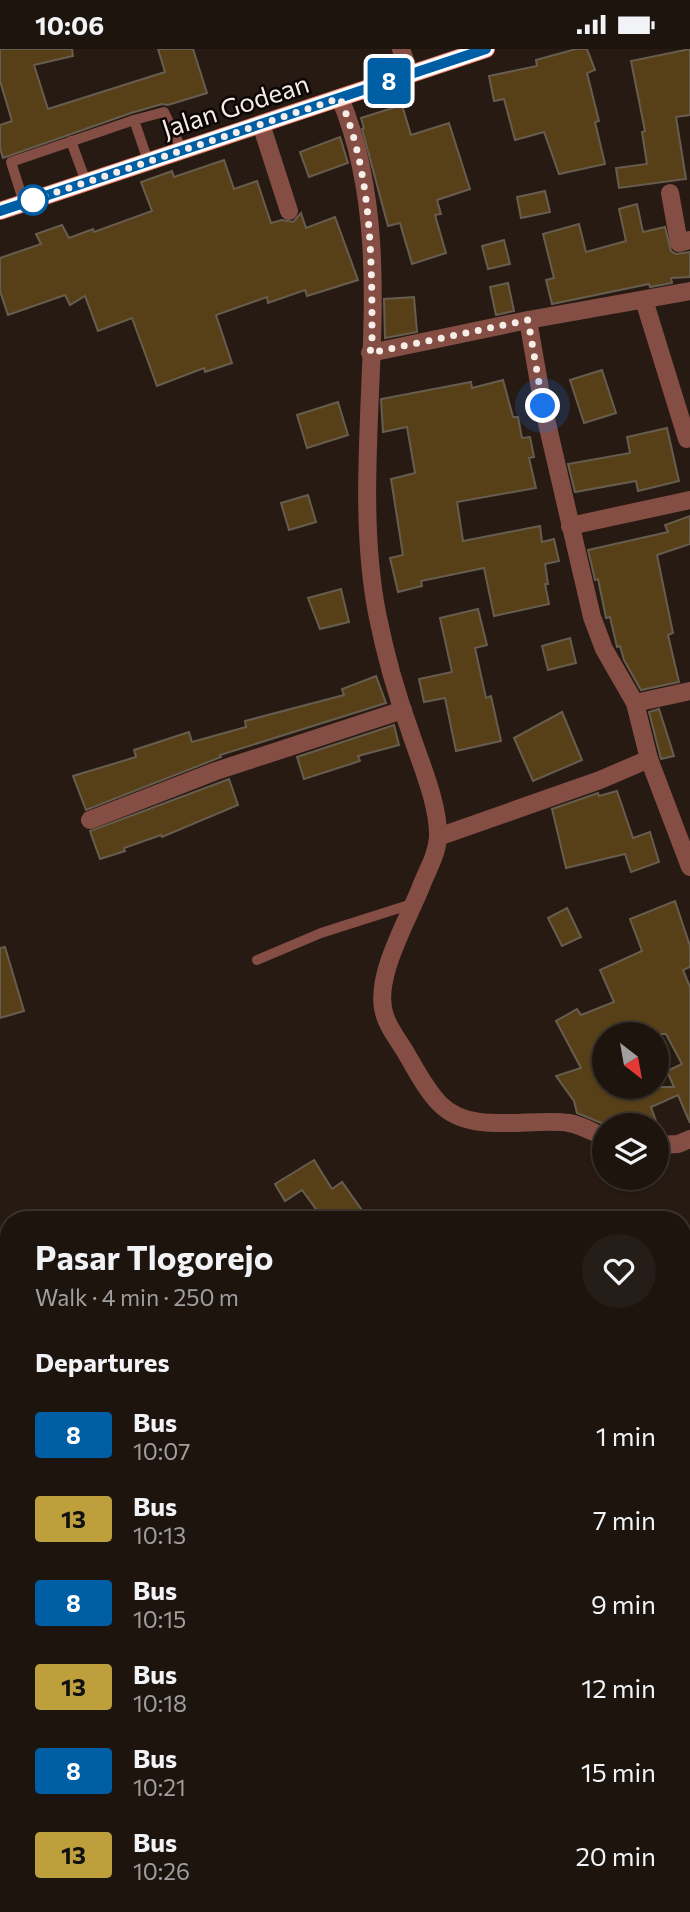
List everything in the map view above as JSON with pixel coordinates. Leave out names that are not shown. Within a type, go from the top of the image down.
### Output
[{"type":"main road","name":"Jalan Godean","points":[[0,211],[486,49]]},
{"type":"street","points":[[401,49],[410,74]]},
{"type":"street","points":[[340,98],[352,126],[370,227],[372,299],[367,534],[377,611],[386,654],[425,774],[435,812],[438,837],[435,856],[398,938],[386,974],[381,1001],[385,1018],[421,1079],[440,1105],[461,1118],[513,1124],[570,1123],[592,1132]]},
{"type":"street","points":[[261,124],[289,211]]},
{"type":"street","points":[[670,193],[679,243],[690,240]]},
{"type":"street","points":[[370,353],[528,320],[690,291]]},
{"type":"street","points":[[644,300],[687,439]]},
{"type":"street","points":[[528,320],[543,406],[592,617],[604,649],[635,703],[649,759],[690,867]]},
{"type":"street","points":[[570,526],[690,500]]},
{"type":"street","points":[[635,703],[690,691]]},
{"type":"street","points":[[90,820],[216,771],[403,710]]},
{"type":"street","points":[[438,837],[600,780],[649,759]]},
{"type":"street","points":[[669,1144],[690,1139]]},
{"type":"lane","points":[[24,202],[11,162],[134,120],[164,112],[182,150]]},
{"type":"lane","points":[[134,120],[148,161]]},
{"type":"lane","points":[[71,141],[86,182]]},
{"type":"lane","points":[[257,960],[321,933],[415,903]]},
{"type":"building","points":[[0,49],[72,49],[73,56],[34,65],[48,109],[165,72],[158,49],[193,49],[207,93],[131,113],[3,158],[0,125],[12,121],[0,81]]},
{"type":"building","points":[[576,49],[587,49],[595,70],[587,73],[599,121],[595,122],[605,164],[559,174],[544,132],[515,140],[504,99],[494,101],[489,76],[537,66],[536,60]]},
{"type":"building","points":[[690,49],[690,115],[676,117],[686,179],[619,188],[616,168],[647,164],[642,132],[645,131],[631,61]]},
{"type":"building","points":[[402,105],[411,135],[449,123],[470,189],[437,200],[441,214],[435,215],[446,253],[412,264],[400,223],[388,226],[361,118]]},
{"type":"building","points":[[340,137],[348,163],[309,177],[300,152]]},
{"type":"building","points":[[224,160],[234,189],[257,181],[271,223],[282,220],[293,222],[301,213],[306,228],[335,217],[358,280],[307,296],[305,290],[268,303],[267,297],[216,315],[232,363],[205,372],[204,368],[157,386],[132,318],[98,331],[85,296],[70,305],[65,295],[8,315],[0,291],[0,258],[41,244],[36,234],[62,225],[69,238],[152,211],[141,182],[172,171],[174,177]]},
{"type":"building","points":[[545,191],[550,212],[521,218],[517,197]]},
{"type":"building","points":[[637,204],[643,232],[665,227],[671,251],[676,254],[690,252],[690,277],[671,278],[672,283],[650,287],[649,284],[552,304],[546,280],[554,278],[543,234],[579,224],[586,252],[626,241],[619,209]]},
{"type":"building","points":[[504,240],[510,264],[488,269],[482,246]]},
{"type":"building","points":[[508,283],[514,311],[496,315],[490,287]]},
{"type":"building","points":[[414,297],[417,332],[385,338],[384,299]]},
{"type":"building","points":[[602,370],[616,413],[584,423],[570,380]]},
{"type":"building","points":[[503,380],[513,417],[518,417],[522,438],[530,437],[534,457],[529,458],[536,488],[457,502],[463,541],[540,526],[542,542],[554,539],[559,561],[545,564],[549,604],[494,616],[484,568],[421,581],[422,586],[398,592],[390,558],[403,555],[391,479],[415,473],[407,427],[383,432],[381,399],[471,382],[472,388]]},
{"type":"building","points":[[338,402],[348,435],[307,448],[297,415]]},
{"type":"building","points":[[667,428],[679,481],[638,491],[636,481],[575,492],[568,464],[630,453],[627,437]]},
{"type":"building","points":[[308,495],[316,522],[289,530],[281,503]]},
{"type":"building","points":[[690,516],[690,544],[657,555],[673,633],[668,635],[679,682],[641,690],[624,660],[620,646],[617,647],[610,617],[606,618],[598,579],[595,580],[588,550],[668,532],[665,525]]},
{"type":"building","points":[[341,589],[349,622],[320,629],[308,598]]},
{"type":"building","points":[[478,609],[487,645],[475,648],[486,698],[491,696],[501,741],[456,751],[445,698],[424,702],[419,679],[452,672],[440,618]]},
{"type":"building","points":[[570,638],[576,663],[548,670],[542,646]]},
{"type":"building","points":[[376,676],[386,703],[220,755],[221,757],[86,810],[73,776],[136,757],[134,750],[189,732],[192,742],[246,727],[245,721],[344,695],[342,689]]},
{"type":"building","points":[[659,709],[674,756],[661,759],[649,712]]},
{"type":"building","points":[[562,712],[582,760],[533,781],[514,738]]},
{"type":"building","points":[[394,725],[399,745],[358,756],[360,761],[304,779],[297,757]]},
{"type":"building","points":[[229,779],[238,805],[162,837],[161,835],[124,848],[125,851],[100,859],[90,831]]},
{"type":"building","points":[[617,791],[633,838],[650,832],[659,862],[631,872],[625,854],[566,868],[552,809],[598,793],[599,796]]},
{"type":"building","points":[[675,901],[690,946],[690,967],[683,970],[690,987],[690,1123],[678,1095],[669,1099],[651,1107],[653,1113],[592,1113],[592,1119],[577,1113],[574,1101],[556,1076],[581,1068],[556,1021],[577,1009],[581,1015],[614,1002],[600,970],[642,951],[630,919]]},
{"type":"building","points":[[567,908],[581,937],[562,946],[548,918]]},
{"type":"building","points":[[5,947],[24,1011],[0,1018],[0,948]]},
{"type":"building","points":[[314,1160],[332,1189],[342,1182],[363,1211],[317,1211],[302,1190],[285,1201],[275,1184]]},
{"type":"bus line","name":"8","points":[[0,211],[486,49]]},
{"type":"route","points":[[33,200],[340,98],[352,126],[370,227],[370,353],[528,320],[543,406]]}]
